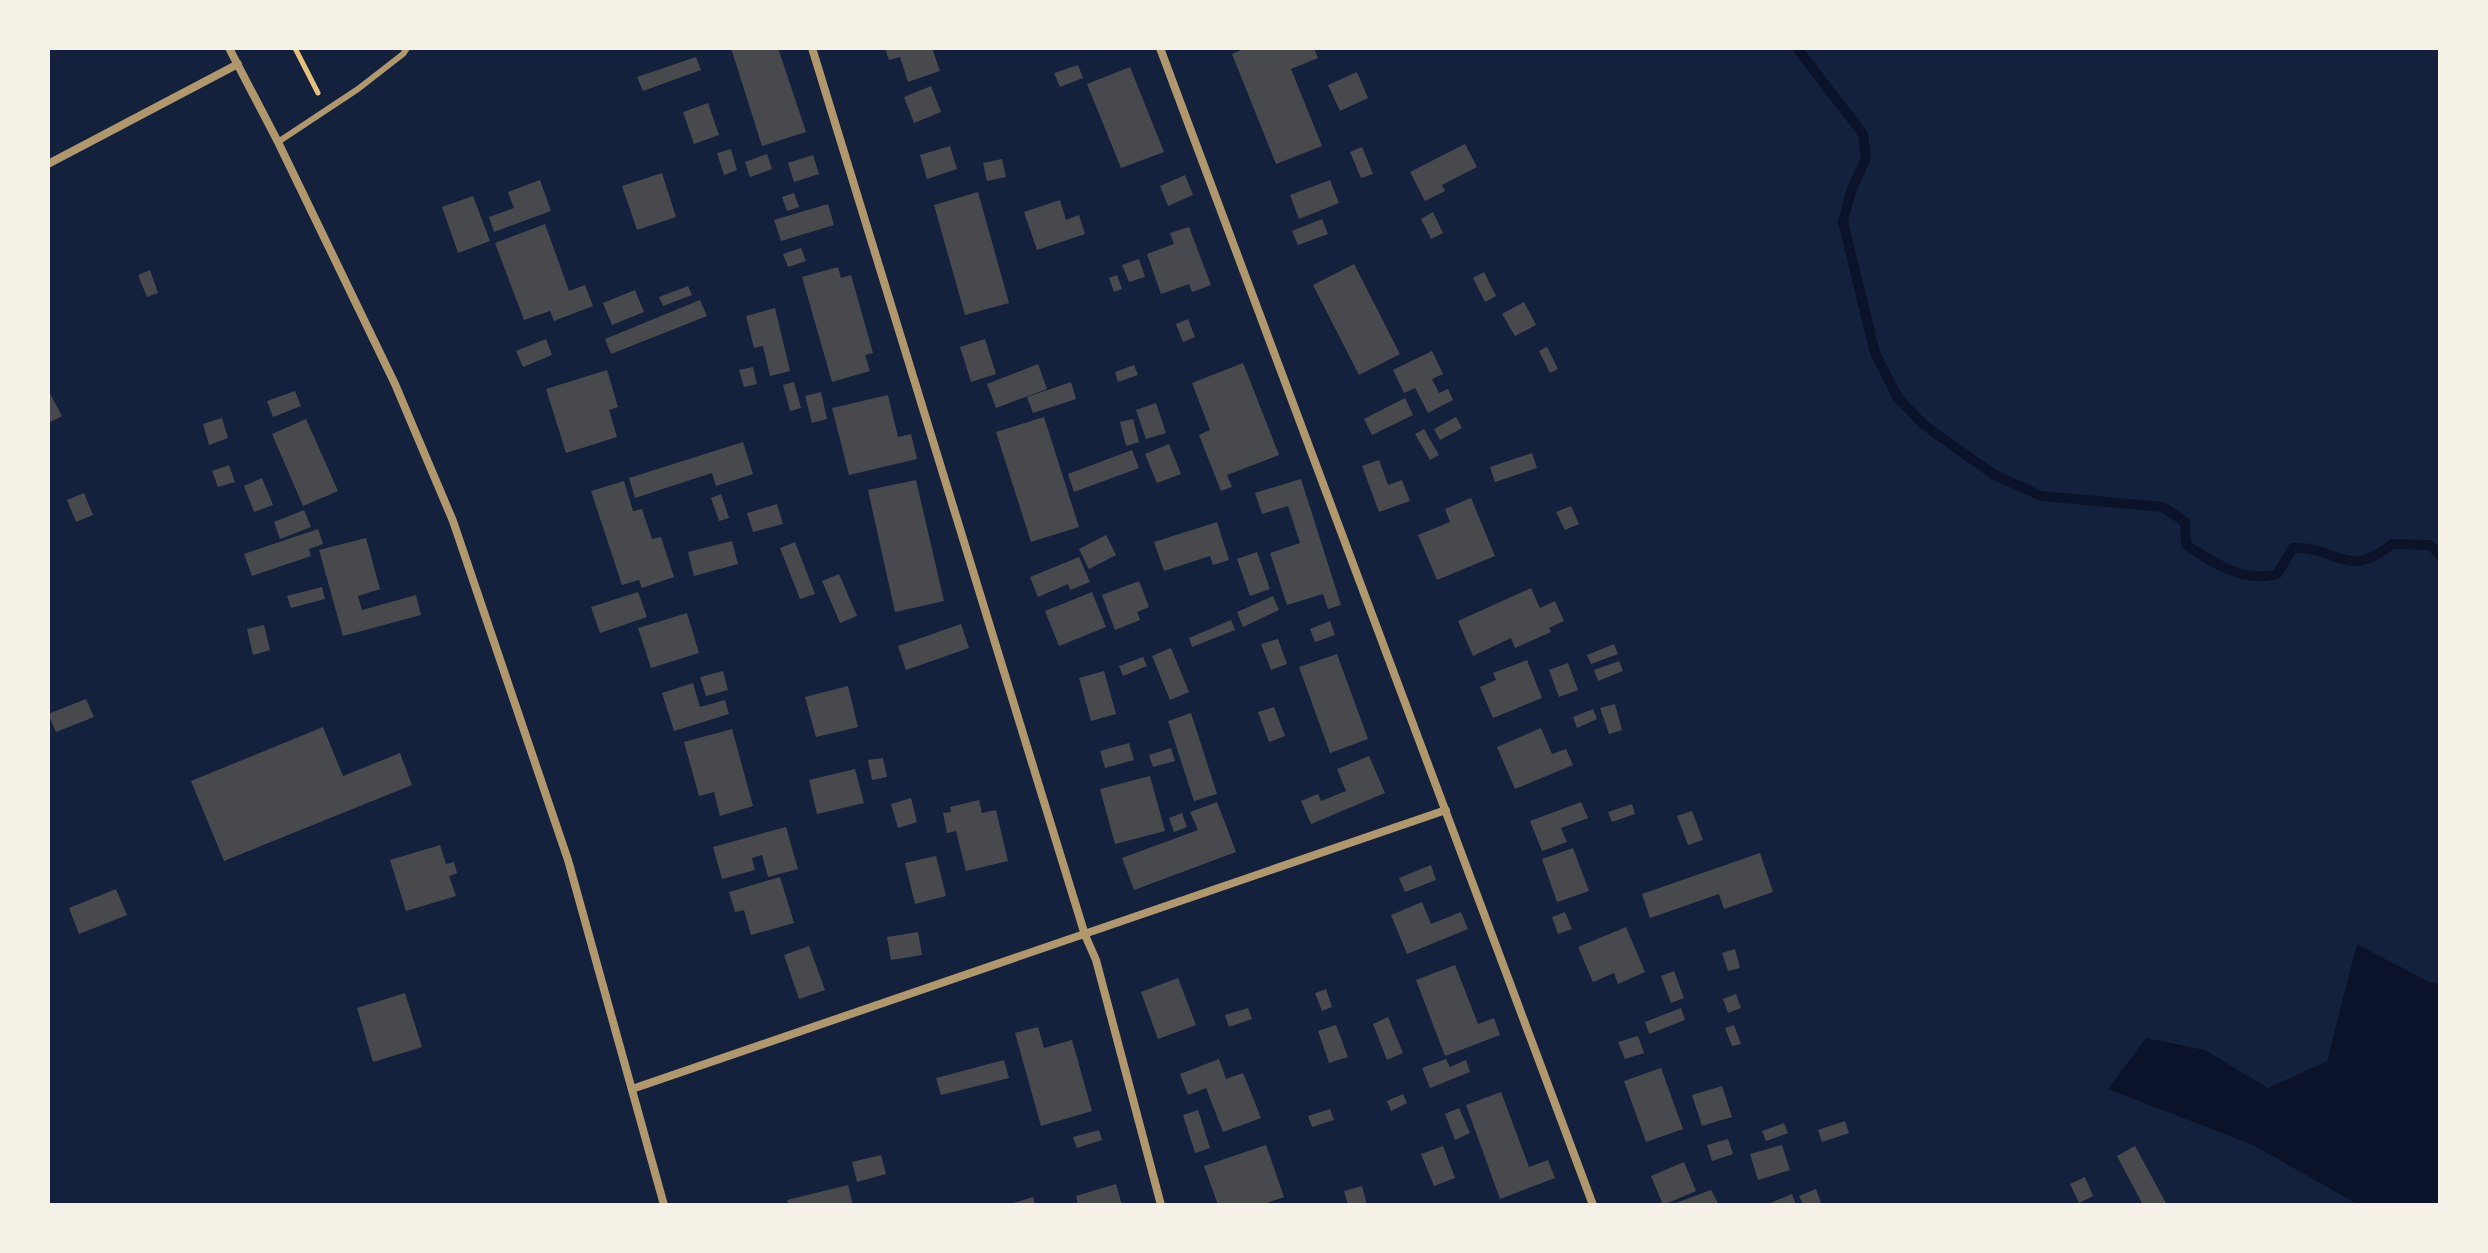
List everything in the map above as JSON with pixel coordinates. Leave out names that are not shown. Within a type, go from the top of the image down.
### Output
[{"type":"street","points":[[229,48],[395,384],[453,521],[568,860],[664,1205]]},
{"type":"street","points":[[812,48],[1085,935],[1096,960],[1161,1205]]},
{"type":"street","points":[[1160,48],[1593,1205]]},
{"type":"street","points":[[48,164],[238,64]]},
{"type":"street","points":[[632,1089],[1446,810]]},
{"type":"lane","points":[[278,142],[358,89],[407,48]]},
{"type":"path","points":[[295,48],[326,109]]},
{"type":"water","points":[[2357,944],[2429,982],[2440,984],[2440,1205],[2359,1205],[2253,1145],[2108,1089],[2146,1038],[2205,1050],[2268,1088],[2327,1061]]},
{"type":"building","points":[[731,48],[778,48],[806,132],[762,146]]},
{"type":"building","points":[[885,48],[932,48],[940,71],[908,82],[900,57],[889,60]]},
{"type":"building","points":[[1246,48],[1314,48],[1318,58],[1291,69],[1322,146],[1276,164],[1232,54]]},
{"type":"building","points":[[696,57],[701,70],[643,91],[637,77]]},
{"type":"building","points":[[1078,65],[1083,78],[1060,87],[1054,73]]},
{"type":"building","points":[[1130,67],[1164,152],[1121,168],[1087,84]]},
{"type":"building","points":[[1357,72],[1368,98],[1340,111],[1328,85]]},
{"type":"building","points":[[931,86],[941,112],[914,123],[904,97]]},
{"type":"building","points":[[708,103],[719,135],[694,144],[683,112]]},
{"type":"building","points":[[1465,144],[1477,167],[1442,185],[1445,191],[1425,201],[1410,172]]},
{"type":"building","points":[[950,146],[957,169],[927,179],[920,155]]},
{"type":"building","points":[[1362,147],[1373,174],[1361,178],[1350,152]]},
{"type":"building","points":[[731,149],[737,170],[724,175],[717,153]]},
{"type":"building","points":[[767,154],[772,169],[750,177],[745,162]]},
{"type":"building","points":[[813,155],[819,174],[794,182],[788,163]]},
{"type":"building","points":[[1002,159],[1006,177],[987,181],[983,163]]},
{"type":"building","points":[[662,173],[676,217],[637,230],[622,186]]},
{"type":"building","points":[[1185,175],[1193,195],[1168,206],[1160,186]]},
{"type":"building","points":[[540,180],[551,211],[494,232],[489,217],[514,208],[508,192]]},
{"type":"building","points":[[1330,180],[1339,203],[1299,219],[1290,195]]},
{"type":"building","points":[[978,192],[1009,303],[965,315],[934,205]]},
{"type":"building","points":[[794,193],[799,207],[787,211],[782,197]]},
{"type":"building","points":[[473,196],[490,241],[458,253],[442,207]]},
{"type":"building","points":[[1060,200],[1066,220],[1079,215],[1085,234],[1037,250],[1024,212]]},
{"type":"building","points":[[828,204],[834,225],[781,241],[774,220]]},
{"type":"building","points":[[1433,212],[1443,233],[1431,239],[1421,219]]},
{"type":"building","points":[[1322,219],[1328,234],[1298,245],[1292,231]]},
{"type":"building","points":[[545,224],[569,291],[585,285],[593,306],[554,321],[550,311],[524,320],[495,243]]},
{"type":"building","points":[[1189,227],[1211,285],[1192,292],[1189,284],[1161,294],[1147,254],[1174,244],[1170,233]]},
{"type":"building","points":[[801,248],[806,261],[788,267],[783,254]]},
{"type":"building","points":[[1139,259],[1145,277],[1129,282],[1122,265]]},
{"type":"building","points":[[1354,264],[1400,354],[1359,375],[1313,285]]},
{"type":"building","points":[[838,267],[841,278],[851,275],[873,353],[865,355],[870,371],[832,382],[802,277]]},
{"type":"building","points":[[150,270],[158,293],[147,297],[138,275]]},
{"type":"building","points":[[1484,272],[1496,296],[1485,302],[1473,278]]},
{"type":"building","points":[[1117,275],[1122,289],[1114,292],[1109,278]]},
{"type":"building","points":[[688,286],[692,295],[663,306],[659,297]]},
{"type":"building","points":[[635,290],[644,312],[612,325],[603,303]]},
{"type":"building","points":[[700,300],[707,316],[611,354],[605,339]]},
{"type":"building","points":[[1524,302],[1536,325],[1515,336],[1502,314]]},
{"type":"building","points":[[775,308],[790,371],[770,376],[763,346],[754,348],[746,316]]},
{"type":"building","points":[[1188,319],[1195,337],[1183,342],[1176,324]]},
{"type":"building","points":[[546,339],[552,355],[523,367],[516,351]]},
{"type":"building","points":[[985,339],[996,374],[971,382],[960,347]]},
{"type":"building","points":[[1547,347],[1558,369],[1550,373],[1539,351]]},
{"type":"building","points":[[1432,351],[1443,374],[1432,379],[1439,393],[1448,389],[1453,400],[1428,413],[1415,388],[1404,393],[1393,370]]},
{"type":"building","points":[[1243,363],[1279,455],[1227,475],[1232,487],[1221,491],[1199,435],[1210,430],[1192,383]]},
{"type":"building","points":[[1038,364],[1047,389],[996,408],[987,384]]},
{"type":"building","points":[[1134,365],[1138,375],[1118,382],[1115,372]]},
{"type":"building","points":[[753,367],[757,384],[744,387],[739,370]]},
{"type":"building","points":[[607,370],[618,407],[609,410],[617,437],[566,453],[546,389]]},
{"type":"building","points":[[794,382],[801,408],[790,411],[783,385]]},
{"type":"building","points":[[1071,382],[1076,399],[1033,413],[1027,397]]},
{"type":"building","points":[[48,390],[62,416],[48,423]]},
{"type":"building","points":[[295,391],[301,406],[273,417],[267,401]]},
{"type":"building","points":[[821,392],[827,419],[812,423],[805,396]]},
{"type":"building","points":[[888,395],[898,437],[911,434],[917,459],[849,475],[832,408]]},
{"type":"building","points":[[1405,398],[1413,415],[1372,435],[1364,419]]},
{"type":"building","points":[[1156,403],[1166,433],[1146,439],[1136,410]]},
{"type":"building","points":[[1044,417],[1079,527],[1031,542],[996,432]]},
{"type":"building","points":[[1456,417],[1462,428],[1440,440],[1434,429]]},
{"type":"building","points":[[222,418],[228,438],[209,445],[203,424]]},
{"type":"building","points":[[306,419],[338,491],[303,506],[272,434]]},
{"type":"building","points":[[1133,419],[1139,442],[1126,446],[1120,422]]},
{"type":"building","points":[[1424,429],[1439,455],[1430,460],[1415,434]]},
{"type":"building","points":[[743,442],[753,474],[716,486],[712,473],[635,498],[629,478]]},
{"type":"building","points":[[1169,444],[1181,474],[1157,483],[1145,454]]},
{"type":"building","points":[[1132,450],[1139,468],[1074,492],[1068,474]]},
{"type":"building","points":[[1532,453],[1537,468],[1495,482],[1490,467]]},
{"type":"building","points":[[1379,460],[1388,485],[1402,480],[1410,501],[1379,512],[1362,466]]},
{"type":"building","points":[[229,465],[235,482],[218,487],[212,471]]},
{"type":"building","points":[[262,478],[273,505],[254,512],[244,486]]},
{"type":"building","points":[[1301,479],[1341,605],[1328,609],[1323,594],[1287,605],[1270,553],[1300,543],[1288,506],[1262,514],[1255,493]]},
{"type":"building","points":[[916,480],[944,601],[895,612],[868,490]]},
{"type":"building","points":[[624,481],[633,511],[642,509],[652,539],[661,537],[674,577],[642,588],[639,580],[622,585],[591,491]]},
{"type":"building","points":[[84,493],[93,515],[76,522],[67,500]]},
{"type":"building","points":[[721,494],[729,518],[719,521],[711,498]]},
{"type":"building","points":[[1471,498],[1495,556],[1437,580],[1418,535],[1450,522],[1445,509]]},
{"type":"building","points":[[777,504],[783,524],[753,532],[747,513]]},
{"type":"building","points":[[1571,506],[1579,524],[1565,530],[1556,512]]},
{"type":"building","points":[[304,510],[311,527],[280,539],[274,522]]},
{"type":"building","points":[[1217,522],[1229,560],[1213,565],[1210,556],[1164,571],[1154,542]]},
{"type":"building","points":[[318,529],[323,544],[309,549],[311,556],[252,576],[244,554]]},
{"type":"building","points":[[1106,535],[1116,555],[1089,569],[1079,549]]},
{"type":"building","points":[[366,538],[380,589],[358,596],[362,610],[416,595],[421,615],[343,636],[319,550]]},
{"type":"building","points":[[732,541],[738,564],[694,576],[688,552]]},
{"type":"building","points":[[795,542],[815,594],[800,599],[780,548]]},
{"type":"building","points":[[1257,552],[1270,589],[1250,596],[1237,559]]},
{"type":"building","points":[[1079,557],[1090,582],[1070,590],[1068,584],[1038,597],[1030,577]]},
{"type":"building","points":[[839,574],[857,616],[840,623],[822,581]]},
{"type":"building","points":[[1139,581],[1149,607],[1137,612],[1140,620],[1115,630],[1102,595]]},
{"type":"building","points":[[322,587],[325,599],[291,608],[287,596]]},
{"type":"building","points":[[1531,588],[1540,608],[1555,601],[1564,621],[1549,628],[1551,632],[1515,648],[1511,638],[1473,656],[1458,621]]},
{"type":"building","points":[[638,592],[647,617],[600,633],[591,607]]},
{"type":"building","points":[[1092,592],[1106,627],[1059,646],[1045,611]]},
{"type":"building","points":[[1273,596],[1279,610],[1243,627],[1237,612]]},
{"type":"building","points":[[687,613],[699,653],[651,668],[638,628]]},
{"type":"building","points":[[1231,620],[1235,630],[1192,647],[1189,638]]},
{"type":"building","points":[[1330,621],[1335,635],[1315,642],[1310,629]]},
{"type":"building","points":[[961,624],[969,648],[906,670],[898,646]]},
{"type":"building","points":[[264,625],[270,650],[253,655],[247,629]]},
{"type":"building","points":[[1278,639],[1287,664],[1271,670],[1261,644]]},
{"type":"building","points":[[1614,644],[1618,654],[1591,664],[1587,655]]},
{"type":"building","points":[[1171,648],[1189,692],[1170,700],[1152,656]]},
{"type":"building","points":[[1337,654],[1368,739],[1330,753],[1299,667]]},
{"type":"building","points":[[1143,657],[1147,666],[1123,676],[1119,666]]},
{"type":"building","points":[[1527,660],[1542,698],[1493,718],[1480,687],[1496,680],[1493,673]]},
{"type":"building","points":[[1619,661],[1623,671],[1598,681],[1594,670]]},
{"type":"building","points":[[1568,663],[1578,690],[1559,697],[1549,670]]},
{"type":"building","points":[[723,671],[728,690],[706,696],[700,677]]},
{"type":"building","points":[[1104,671],[1116,714],[1091,721],[1079,678]]},
{"type":"building","points":[[693,683],[700,707],[725,700],[729,714],[674,731],[662,693]]},
{"type":"building","points":[[848,686],[858,727],[816,737],[805,697]]},
{"type":"building","points":[[86,699],[94,717],[56,732],[48,714]]},
{"type":"building","points":[[1615,704],[1622,730],[1609,734],[1600,708]]},
{"type":"building","points":[[1274,707],[1285,736],[1269,742],[1258,712]]},
{"type":"building","points":[[1593,709],[1597,719],[1577,728],[1573,717]]},
{"type":"building","points":[[1191,713],[1217,794],[1194,801],[1168,721]]},
{"type":"building","points":[[323,727],[343,776],[400,753],[412,785],[224,861],[191,781]]},
{"type":"building","points":[[1541,728],[1552,754],[1566,749],[1573,765],[1515,789],[1497,747]]},
{"type":"building","points":[[732,729],[753,806],[720,816],[714,792],[699,796],[684,742]]},
{"type":"building","points":[[1129,743],[1134,760],[1105,768],[1100,751]]},
{"type":"building","points":[[1171,748],[1175,761],[1153,767],[1149,755]]},
{"type":"building","points":[[1369,756],[1385,793],[1311,824],[1301,801],[1318,794],[1321,801],[1346,791],[1337,769]]},
{"type":"building","points":[[883,758],[887,777],[872,780],[868,760]]},
{"type":"building","points":[[855,769],[864,803],[817,814],[809,780]]},
{"type":"building","points":[[1150,776],[1165,831],[1115,844],[1100,789]]},
{"type":"building","points":[[911,798],[917,822],[898,828],[891,804]]},
{"type":"building","points":[[979,800],[982,813],[996,810],[1008,861],[966,871],[956,831],[947,833],[943,813],[951,812],[950,807]]},
{"type":"building","points":[[1217,802],[1236,852],[1134,890],[1122,858],[1198,830],[1190,812]]},
{"type":"building","points":[[1581,802],[1588,818],[1561,828],[1567,842],[1542,851],[1530,821]]},
{"type":"building","points":[[1632,804],[1635,814],[1612,822],[1608,812]]},
{"type":"building","points":[[1692,811],[1703,840],[1688,845],[1677,816]]},
{"type":"building","points":[[1182,813],[1187,827],[1174,832],[1169,818]]},
{"type":"building","points":[[786,827],[798,869],[768,877],[762,855],[752,858],[755,870],[722,879],[713,847]]},
{"type":"building","points":[[440,845],[446,864],[454,862],[457,873],[449,876],[456,896],[406,911],[390,860]]},
{"type":"building","points":[[1573,848],[1589,891],[1557,902],[1542,859]]},
{"type":"building","points":[[1760,853],[1773,892],[1724,909],[1719,894],[1650,918],[1642,894]]},
{"type":"building","points":[[936,856],[946,896],[915,904],[905,863]]},
{"type":"building","points":[[1431,865],[1436,880],[1405,892],[1399,878]]},
{"type":"building","points":[[780,877],[794,923],[751,935],[744,910],[735,912],[729,892]]},
{"type":"building","points":[[116,889],[127,915],[79,934],[69,908]]},
{"type":"building","points":[[1422,902],[1431,924],[1461,912],[1468,929],[1407,954],[1391,915]]},
{"type":"building","points":[[1565,912],[1572,929],[1558,934],[1552,917]]},
{"type":"building","points":[[1626,927],[1645,972],[1618,984],[1614,973],[1593,982],[1578,947]]},
{"type":"building","points":[[918,932],[922,955],[891,960],[887,937]]},
{"type":"building","points":[[809,946],[825,990],[799,999],[784,955]]},
{"type":"building","points":[[1735,949],[1740,968],[1728,971],[1722,953]]},
{"type":"building","points":[[1455,965],[1478,1024],[1494,1018],[1500,1035],[1445,1056],[1416,980]]},
{"type":"building","points":[[1674,971],[1684,998],[1671,1003],[1661,976]]},
{"type":"building","points":[[1178,978],[1196,1025],[1158,1039],[1141,992]]},
{"type":"building","points":[[1326,989],[1332,1007],[1322,1011],[1315,993]]},
{"type":"building","points":[[405,993],[422,1047],[373,1062],[357,1008]]},
{"type":"building","points":[[1736,994],[1741,1008],[1728,1013],[1723,999]]},
{"type":"building","points":[[1248,1008],[1252,1019],[1229,1027],[1225,1015]]},
{"type":"building","points":[[1681,1008],[1685,1020],[1649,1034],[1645,1022]]},
{"type":"building","points":[[1388,1017],[1403,1053],[1387,1060],[1373,1024]]},
{"type":"building","points":[[1336,1025],[1348,1057],[1329,1063],[1318,1031]]},
{"type":"building","points":[[1734,1025],[1741,1044],[1732,1046],[1725,1028]]},
{"type":"building","points":[[1038,1027],[1044,1048],[1072,1040],[1092,1111],[1041,1126],[1015,1033]]},
{"type":"building","points":[[1638,1036],[1644,1053],[1625,1059],[1618,1042]]},
{"type":"building","points":[[1219,1059],[1226,1079],[1243,1073],[1261,1118],[1223,1132],[1206,1088],[1188,1095],[1180,1074]]},
{"type":"building","points":[[1446,1059],[1450,1067],[1466,1060],[1470,1072],[1430,1088],[1422,1068]]},
{"type":"building","points":[[1004,1060],[1009,1078],[941,1095],[936,1078]]},
{"type":"building","points":[[1661,1068],[1683,1129],[1646,1142],[1624,1081]]},
{"type":"building","points":[[1722,1086],[1732,1117],[1702,1126],[1692,1095]]},
{"type":"building","points":[[1501,1092],[1529,1167],[1548,1160],[1555,1178],[1500,1199],[1466,1105]]},
{"type":"building","points":[[1403,1094],[1407,1103],[1391,1111],[1387,1101]]},
{"type":"building","points":[[1459,1108],[1470,1133],[1455,1140],[1445,1114]]},
{"type":"building","points":[[1330,1109],[1334,1120],[1312,1127],[1308,1116]]},
{"type":"building","points":[[1198,1110],[1210,1148],[1195,1153],[1183,1115]]},
{"type":"building","points":[[1845,1121],[1849,1133],[1822,1142],[1818,1130]]},
{"type":"building","points":[[1784,1123],[1788,1133],[1766,1141],[1762,1131]]},
{"type":"building","points":[[1099,1130],[1102,1140],[1077,1148],[1073,1137]]},
{"type":"building","points":[[1728,1139],[1733,1154],[1712,1161],[1707,1145]]},
{"type":"building","points":[[1266,1145],[1284,1197],[1261,1205],[1218,1205],[1204,1166]]},
{"type":"building","points":[[1782,1145],[1790,1170],[1758,1180],[1750,1154]]},
{"type":"building","points":[[1443,1146],[1455,1178],[1434,1186],[1421,1154]]},
{"type":"building","points":[[2135,1146],[2167,1205],[2143,1205],[2117,1156]]},
{"type":"building","points":[[881,1155],[886,1174],[857,1182],[852,1162]]},
{"type":"building","points":[[1684,1162],[1696,1191],[1663,1205],[1651,1176]]},
{"type":"building","points":[[2085,1177],[2093,1196],[2079,1203],[2070,1184]]},
{"type":"building","points":[[1116,1184],[1122,1205],[1078,1205],[1076,1196]]},
{"type":"building","points":[[848,1185],[853,1205],[789,1205],[787,1200]]},
{"type":"building","points":[[1362,1186],[1367,1205],[1348,1205],[1344,1191]]},
{"type":"building","points":[[1816,1189],[1821,1203],[1803,1205],[1799,1196]]},
{"type":"building","points":[[1711,1190],[1719,1205],[1676,1205],[1676,1203]]},
{"type":"building","points":[[1792,1194],[1796,1205],[1765,1205]]},
{"type":"building","points":[[1033,1197],[1035,1205],[1010,1205],[1010,1204]]},
{"type":"waterway","points":[[1797,48],[1863,134],[1866,158],[1851,191],[1843,222],[1875,353],[1898,398],[1924,425],[1993,474],[2041,496],[2163,507],[2185,522],[2186,545],[2240,574],[2277,574],[2293,548],[2353,561],[2377,555],[2392,544],[2430,545],[2440,555]]}]
